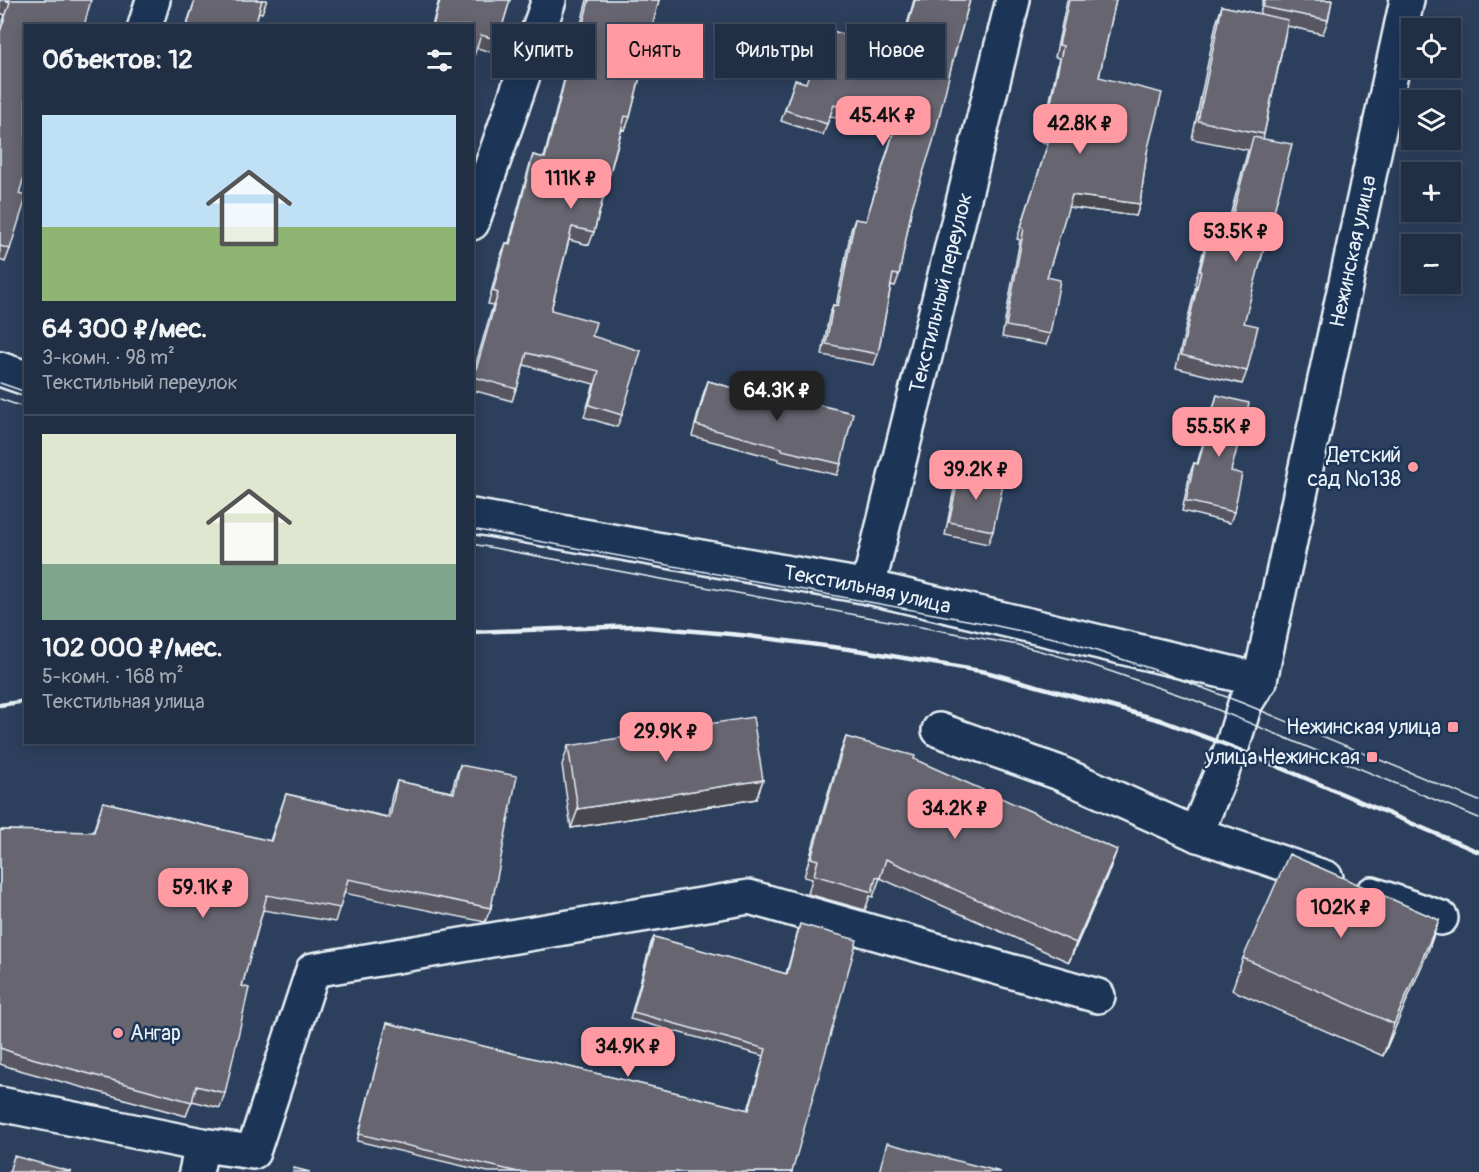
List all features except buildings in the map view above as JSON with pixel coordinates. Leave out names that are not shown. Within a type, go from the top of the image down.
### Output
[{"type":"street","points":[[146,24],[153,0]]},
{"type":"street","points":[[474,217],[549,0]]},
{"type":"street","name":"Текстильный переулок","points":[[868,587],[1013,0]]},
{"type":"street","name":"Нежинская улица","points":[[1196,834],[1232,747],[1245,704],[1260,680],[1407,0]]},
{"type":"street","points":[[0,369],[24,377]]},
{"type":"street","name":"Текстильная улица","points":[[474,516],[868,587],[1260,680]]},
{"type":"street","points":[[939,730],[1057,772],[1196,834],[1441,918]]},
{"type":"street","points":[[0,1104],[199,1159],[253,1152],[313,970],[749,897],[1098,996]]},
{"type":"tram line","points":[[0,383],[24,391]]},
{"type":"tram line","points":[[0,399],[24,407]]},
{"type":"tram line","points":[[474,529],[983,623],[1063,640],[1158,671],[1245,704],[1479,801]]},
{"type":"tram line","points":[[474,544],[1018,645],[1092,665],[1194,700],[1479,818]]},
{"type":"railway","points":[[474,632],[636,626],[741,635],[863,651],[986,672],[1160,720],[1232,747],[1479,852]]},
{"type":"railway","points":[[0,705],[24,701]]},
{"type":"place","name":"Детский сад №138","points":[[1413,467]]},
{"type":"place","name":"Нежинская улица","points":[[1453,727]]},
{"type":"place","name":"улица Нежинская","points":[[1372,757]]},
{"type":"place","name":"Ангар","points":[[118,1033]]}]
